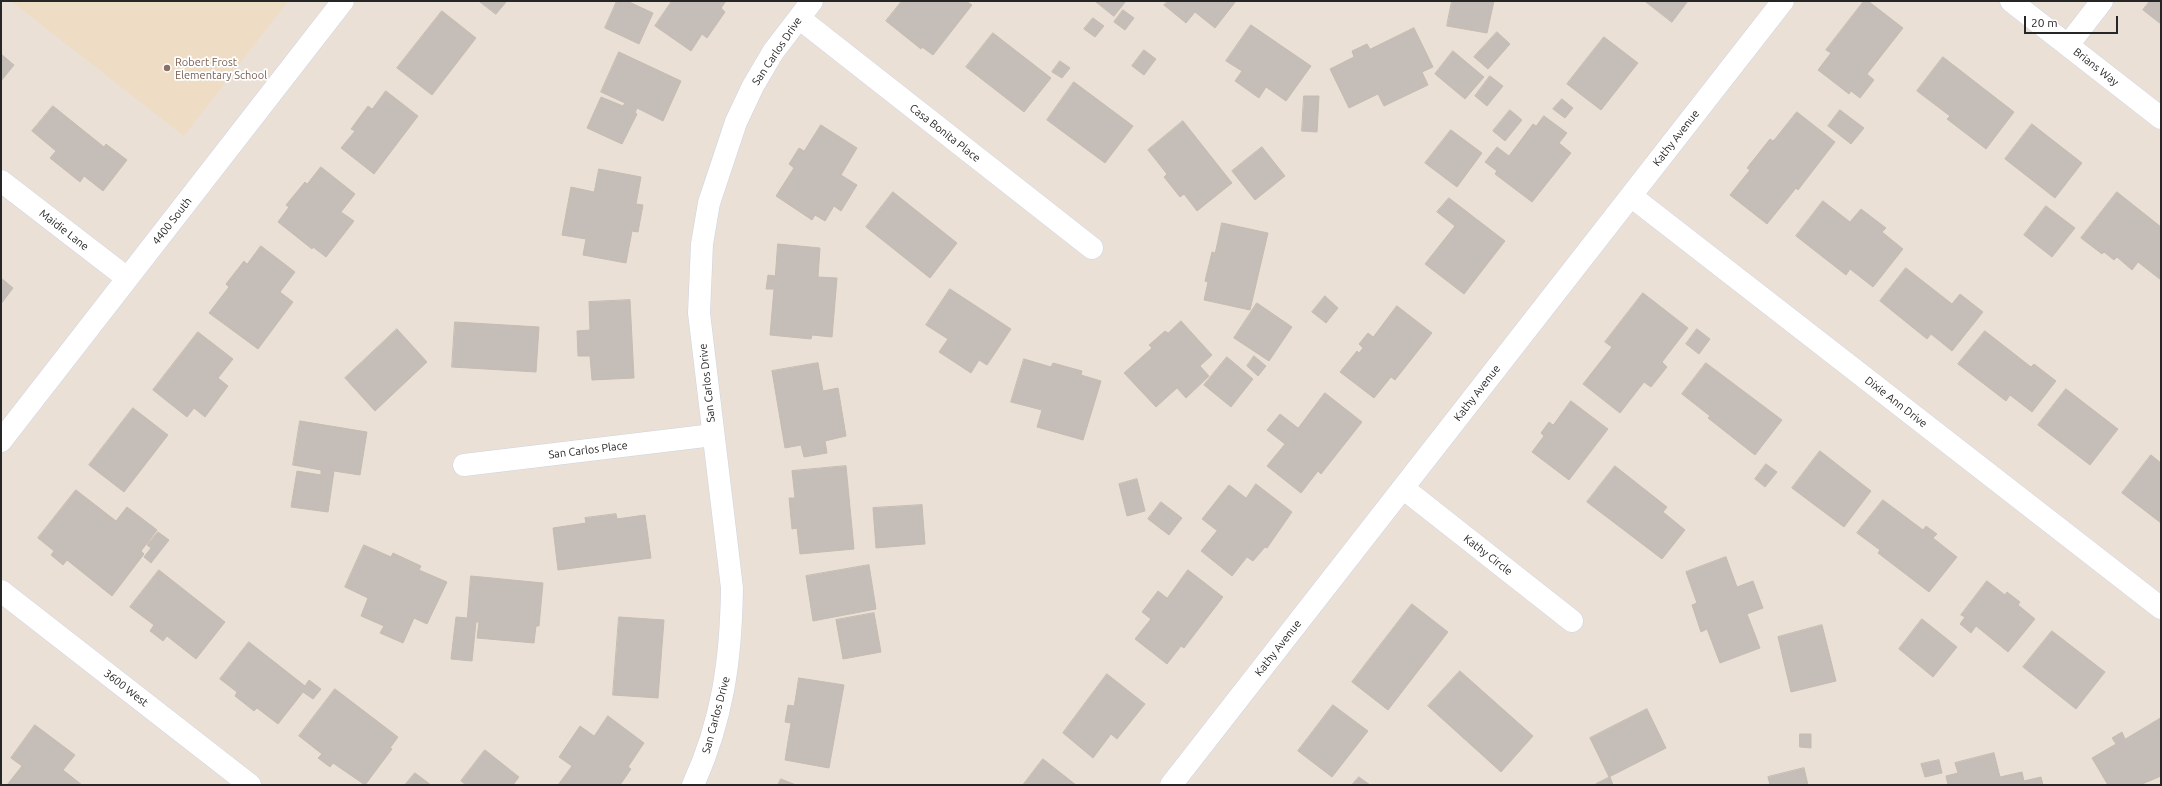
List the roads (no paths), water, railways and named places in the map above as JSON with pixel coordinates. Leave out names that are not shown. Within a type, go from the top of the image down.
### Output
[{"type":"street","name":"4400 South","points":[[1,441],[343,1]]},
{"type":"street","name":"San Carlos Drive","points":[[694,785],[714,731],[724,695],[732,624],[732,588],[699,313],[702,244],[709,203],[736,122],[753,86],[773,52],[812,1]]},
{"type":"street","name":"Kathy Avenue","points":[[1171,785],[1783,1]]},
{"type":"street","name":"Brians Way","points":[[2011,1],[2161,118]]},
{"type":"street","points":[[2068,45],[2102,1]]},
{"type":"street","name":"Casa Bonita Place","points":[[799,18],[1092,248]]},
{"type":"street","name":"Maidie Lane","points":[[1,181],[127,278]]},
{"type":"street","name":"Dixie Ann Drive","points":[[1631,196],[2161,608]]},
{"type":"street","name":"San Carlos Place","points":[[464,465],[713,435]]},
{"type":"street","name":"Kathy Circle","points":[[1403,488],[1572,621]]},
{"type":"street","name":"3600 West","points":[[1,591],[250,785]]},
{"type":"place","name":"Robert Frost Elementary School","points":[[167,68]]}]
